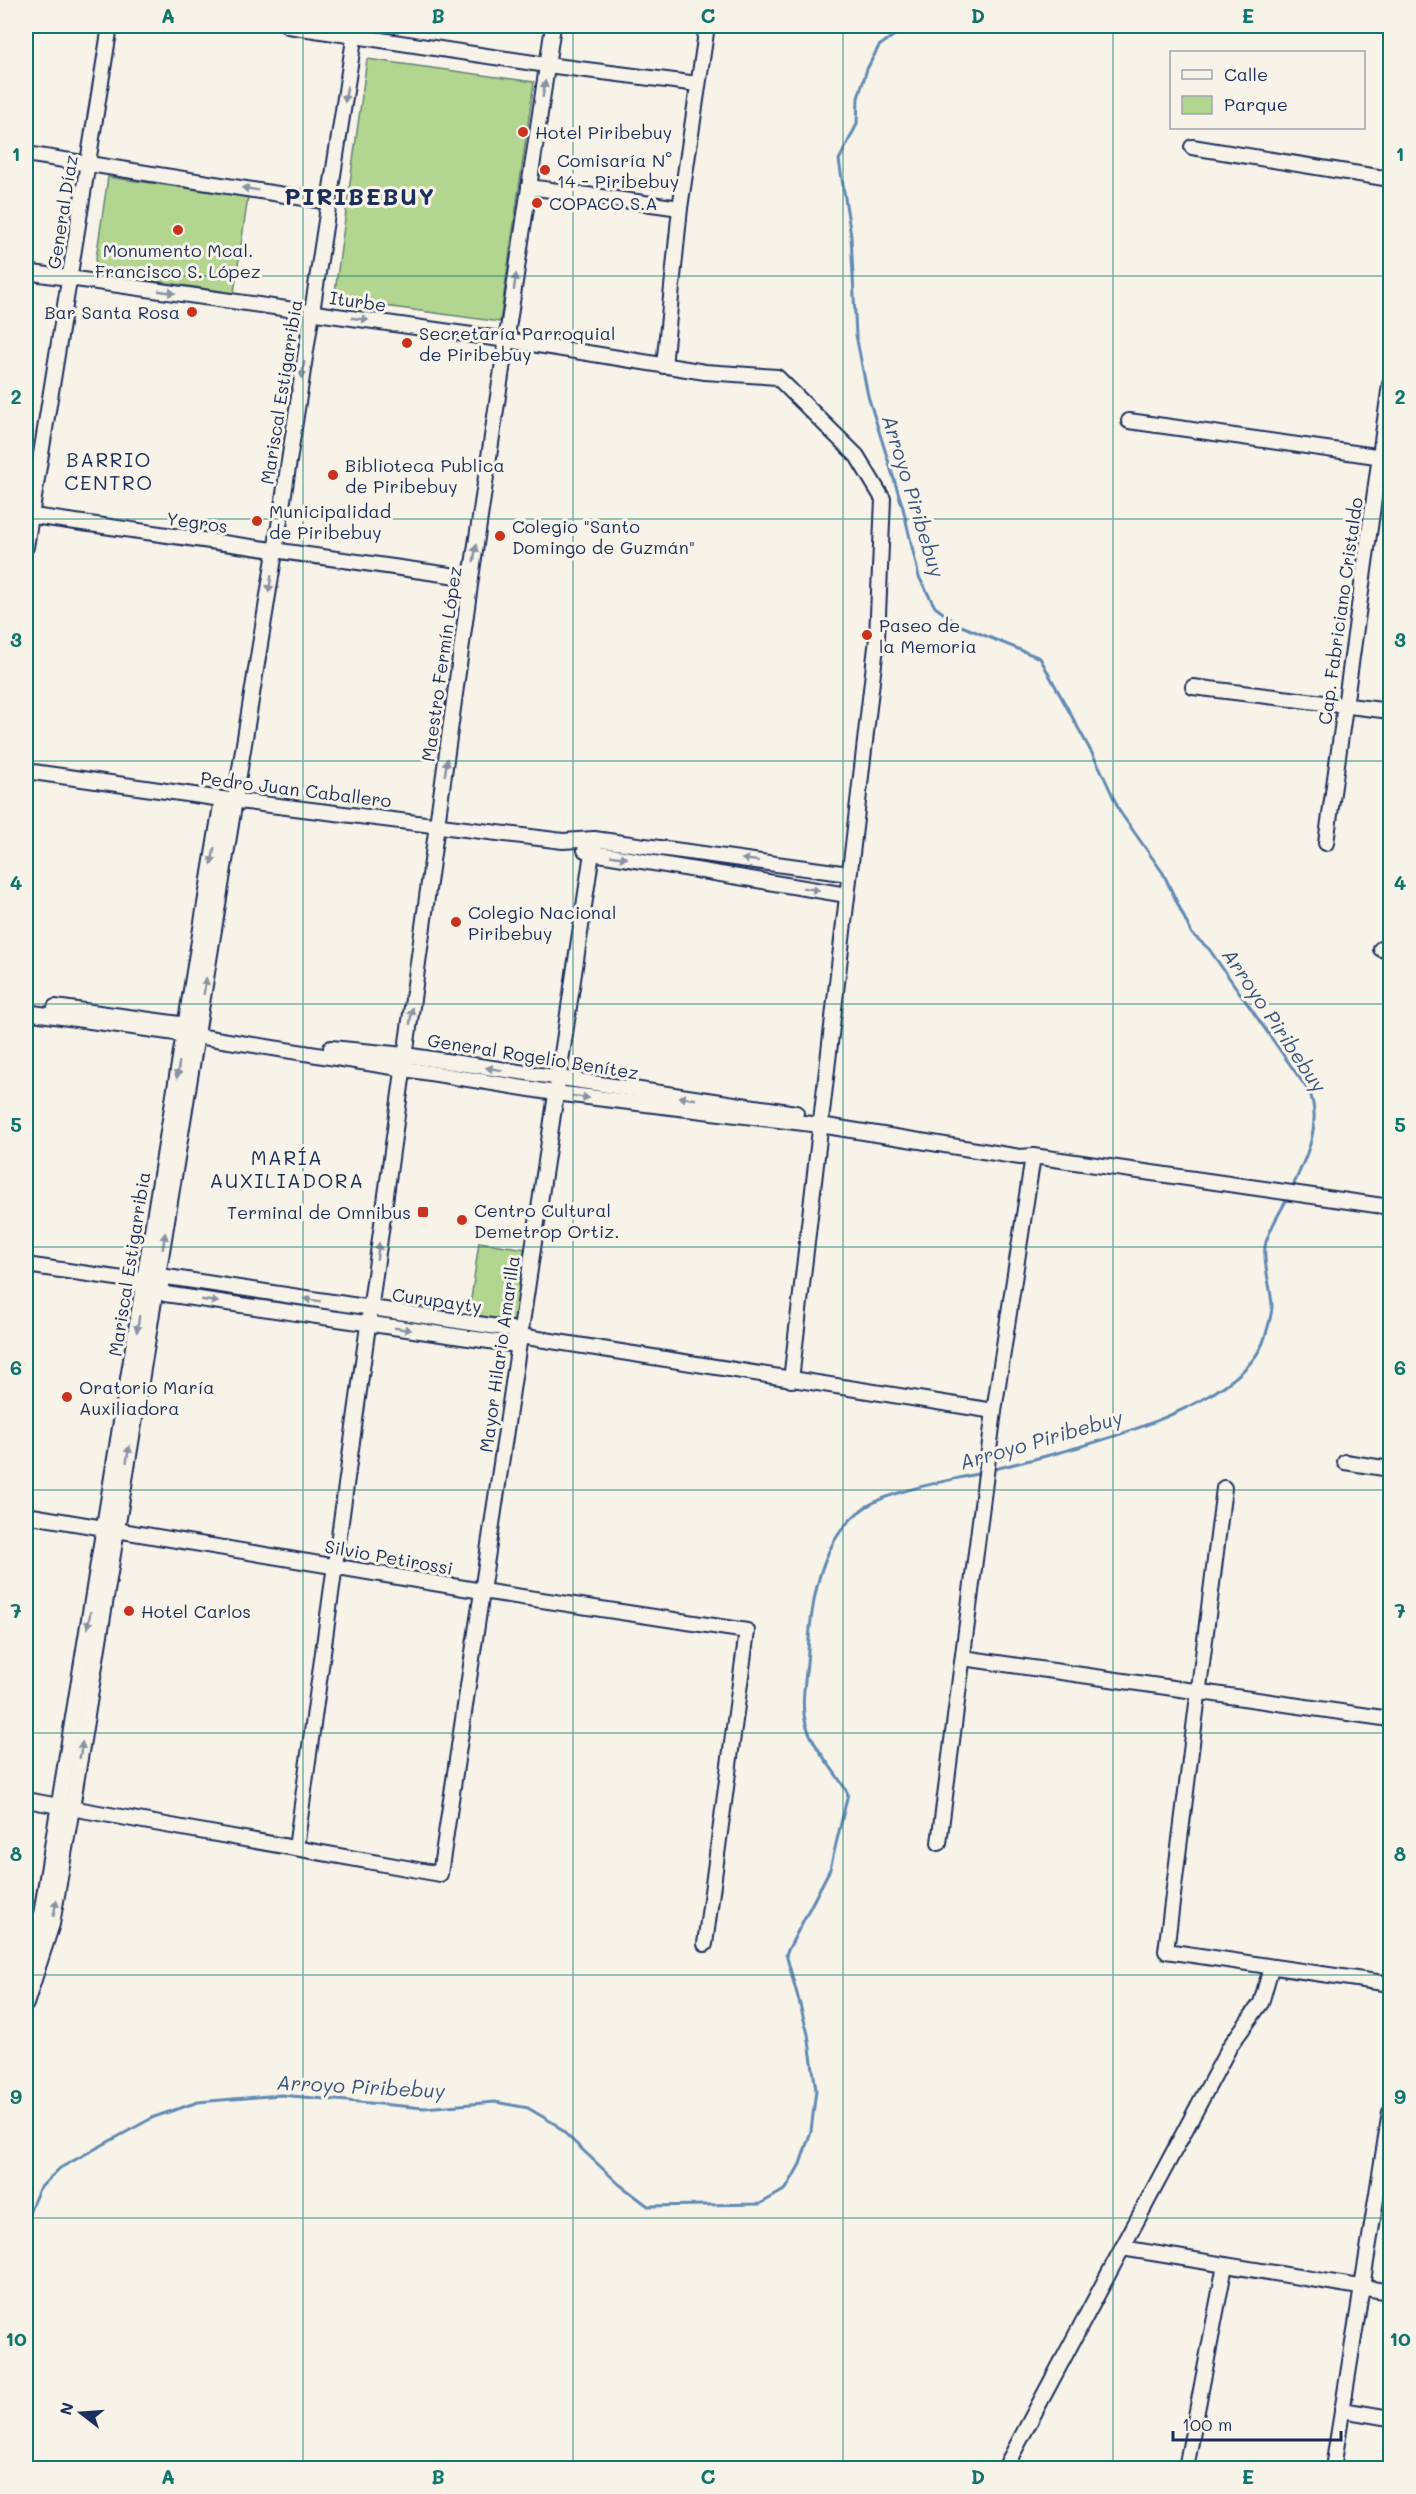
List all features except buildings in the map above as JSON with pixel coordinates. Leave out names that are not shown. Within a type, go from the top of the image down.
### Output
[{"type":"street","name":"General Díaz","points":[[26,547],[28,515],[110,26]]},
{"type":"street","points":[[288,26],[355,31],[547,65],[698,84]]},
{"type":"street","name":"Maestro Fermín López","points":[[296,1848],[471,578],[553,26]]},
{"type":"street","points":[[664,366],[680,208],[707,26]]},
{"type":"street","name":"Mariscal Estigarribia","points":[[65,1807],[228,799],[275,552],[355,31]]},
{"type":"street","points":[[1192,147],[1390,178]]},
{"type":"street","points":[[26,154],[329,202]]},
{"type":"street","points":[[529,187],[680,208]]},
{"type":"street","name":"Iturbe","points":[[26,272],[507,340],[705,372],[777,377],[856,456],[883,499],[877,638],[791,1380]]},
{"type":"street","name":"Cap. Fabriciano Cristaldo","points":[[1326,843],[1345,705],[1385,457],[1390,384]]},
{"type":"street","points":[[1129,421],[1385,457]]},
{"type":"street","name":"Yegros","points":[[28,515],[275,552],[471,578]]},
{"type":"street","points":[[1193,687],[1390,711]]},
{"type":"street","name":"Pedro Juan Caballero","points":[[26,771],[563,841]]},
{"type":"street","points":[[563,841],[594,839],[849,874]]},
{"type":"street","name":"Mayor Hilario Amarilla","points":[[296,1848],[440,1874],[594,839]]},
{"type":"street","points":[[563,841],[593,853],[847,895]]},
{"type":"street","name":"General Rogelio Benítez","points":[[26,1003],[404,1061],[557,1079],[821,1121],[1020,1157],[1033,1156],[1390,1207]]},
{"type":"street","name":"General Rogelio Benítez","points":[[26,1012],[191,1030]]},
{"type":"street","name":"General Rogelio Benítez","points":[[404,1061],[555,1094],[821,1121]]},
{"type":"street","points":[[939,1843],[994,1411],[1033,1156]]},
{"type":"street","name":"Curupayty","points":[[26,1265],[151,1283],[167,1277],[511,1329],[520,1336],[510,1344],[368,1324],[165,1294],[151,1283]]},
{"type":"street","points":[[520,1336],[994,1411]]},
{"type":"street","points":[[1345,1462],[1390,1469]]},
{"type":"street","points":[[1224,1488],[1166,1951],[1390,1984]]},
{"type":"street","name":"Silvio Petirossi","points":[[26,1515],[482,1591],[747,1631],[705,1944]]},
{"type":"street","points":[[963,1658],[1390,1719]]},
{"type":"street","points":[[26,1800],[296,1848]]},
{"type":"street","points":[[26,1982],[65,1807]]},
{"type":"street","points":[[26,2004],[52,1924],[65,1807]]},
{"type":"street","points":[[1005,2469],[1230,2046],[1261,2003],[1271,1968]]},
{"type":"street","points":[[1333,2469],[1362,2288],[1387,2158],[1390,2112]]},
{"type":"street","points":[[1122,2248],[1390,2292]]},
{"type":"street","points":[[1186,2469],[1225,2265]]},
{"type":"street","points":[[1342,2410],[1390,2418]]},
{"type":"green space","points":[[367,59],[534,82],[500,322],[334,299]]},
{"type":"green space","points":[[108,177],[248,197],[234,293],[94,272]]},
{"type":"green space","points":[[479,1242],[526,1249],[516,1327],[468,1321]]},
{"type":"waterway","name":"Arroyo Piribebuy","points":[[907,26],[879,46],[867,69],[858,98],[857,124],[839,160],[851,236],[856,335],[868,396],[903,508],[919,577],[935,607],[959,625],[1040,658],[1100,768],[1120,812],[1163,873],[1192,934],[1209,949],[1310,1093],[1314,1118],[1311,1142],[1292,1188]]},
{"type":"waterway","name":"Arroyo Piribebuy","points":[[990,1470],[1102,1440],[1187,1408],[1222,1387],[1250,1364],[1265,1337],[1272,1306],[1265,1261],[1266,1242],[1288,1197]]},
{"type":"waterway","name":"Arroyo Piribebuy","points":[[26,2219],[39,2189],[60,2168],[154,2117],[198,2102],[281,2095],[424,2108],[495,2102],[528,2108],[555,2124],[619,2184],[648,2206],[760,2204],[786,2189],[800,2164],[811,2131],[816,2090],[808,2034],[786,1954],[830,1869],[848,1794],[816,1745],[805,1720],[804,1687],[814,1600],[819,1579],[835,1540],[847,1523],[863,1509],[874,1502],[903,1491],[981,1473]]},
{"type":"place","name":"Hotel Piribebuy","points":[[523,132]]},
{"type":"place","name":"Comisaría N° 14 - Piribebuy","points":[[545,170]]},
{"type":"place","name":"COPACO S.A","points":[[537,203]]},
{"type":"place","name":"Monumento Mcal. Francisco S. López","points":[[178,230]]},
{"type":"place","name":"Bar Santa Rosa","points":[[192,312]]},
{"type":"place","name":"Secretaría Parroquial de Piribebuy","points":[[407,343]]},
{"type":"place","name":"Biblioteca Publica de Piribebuy","points":[[333,475]]},
{"type":"place","name":"Municipalidad de Piribebuy","points":[[257,521]]},
{"type":"place","name":"Colegio \"Santo Domingo de Guzmán\"","points":[[500,536]]},
{"type":"place","name":"Paseo de la Memoria","points":[[867,635]]},
{"type":"place","name":"Colegio Nacional Piribebuy","points":[[456,922]]},
{"type":"place","name":"Terminal de Omnibus","points":[[423,1212]]},
{"type":"place","name":"Centro Cultural Demetrop Ortiz.","points":[[462,1220]]},
{"type":"place","name":"Oratorio María Auxiliadora","points":[[67,1397]]},
{"type":"place","name":"Hotel Carlos","points":[[129,1611]]},
{"type":"district","name":"PIRIBEBUY","points":[[360,195]]},
{"type":"district","name":"BARRIO CENTRO","points":[[109,470]]},
{"type":"district","name":"MARÍA AUXILIADORA","points":[[287,1168]]}]
